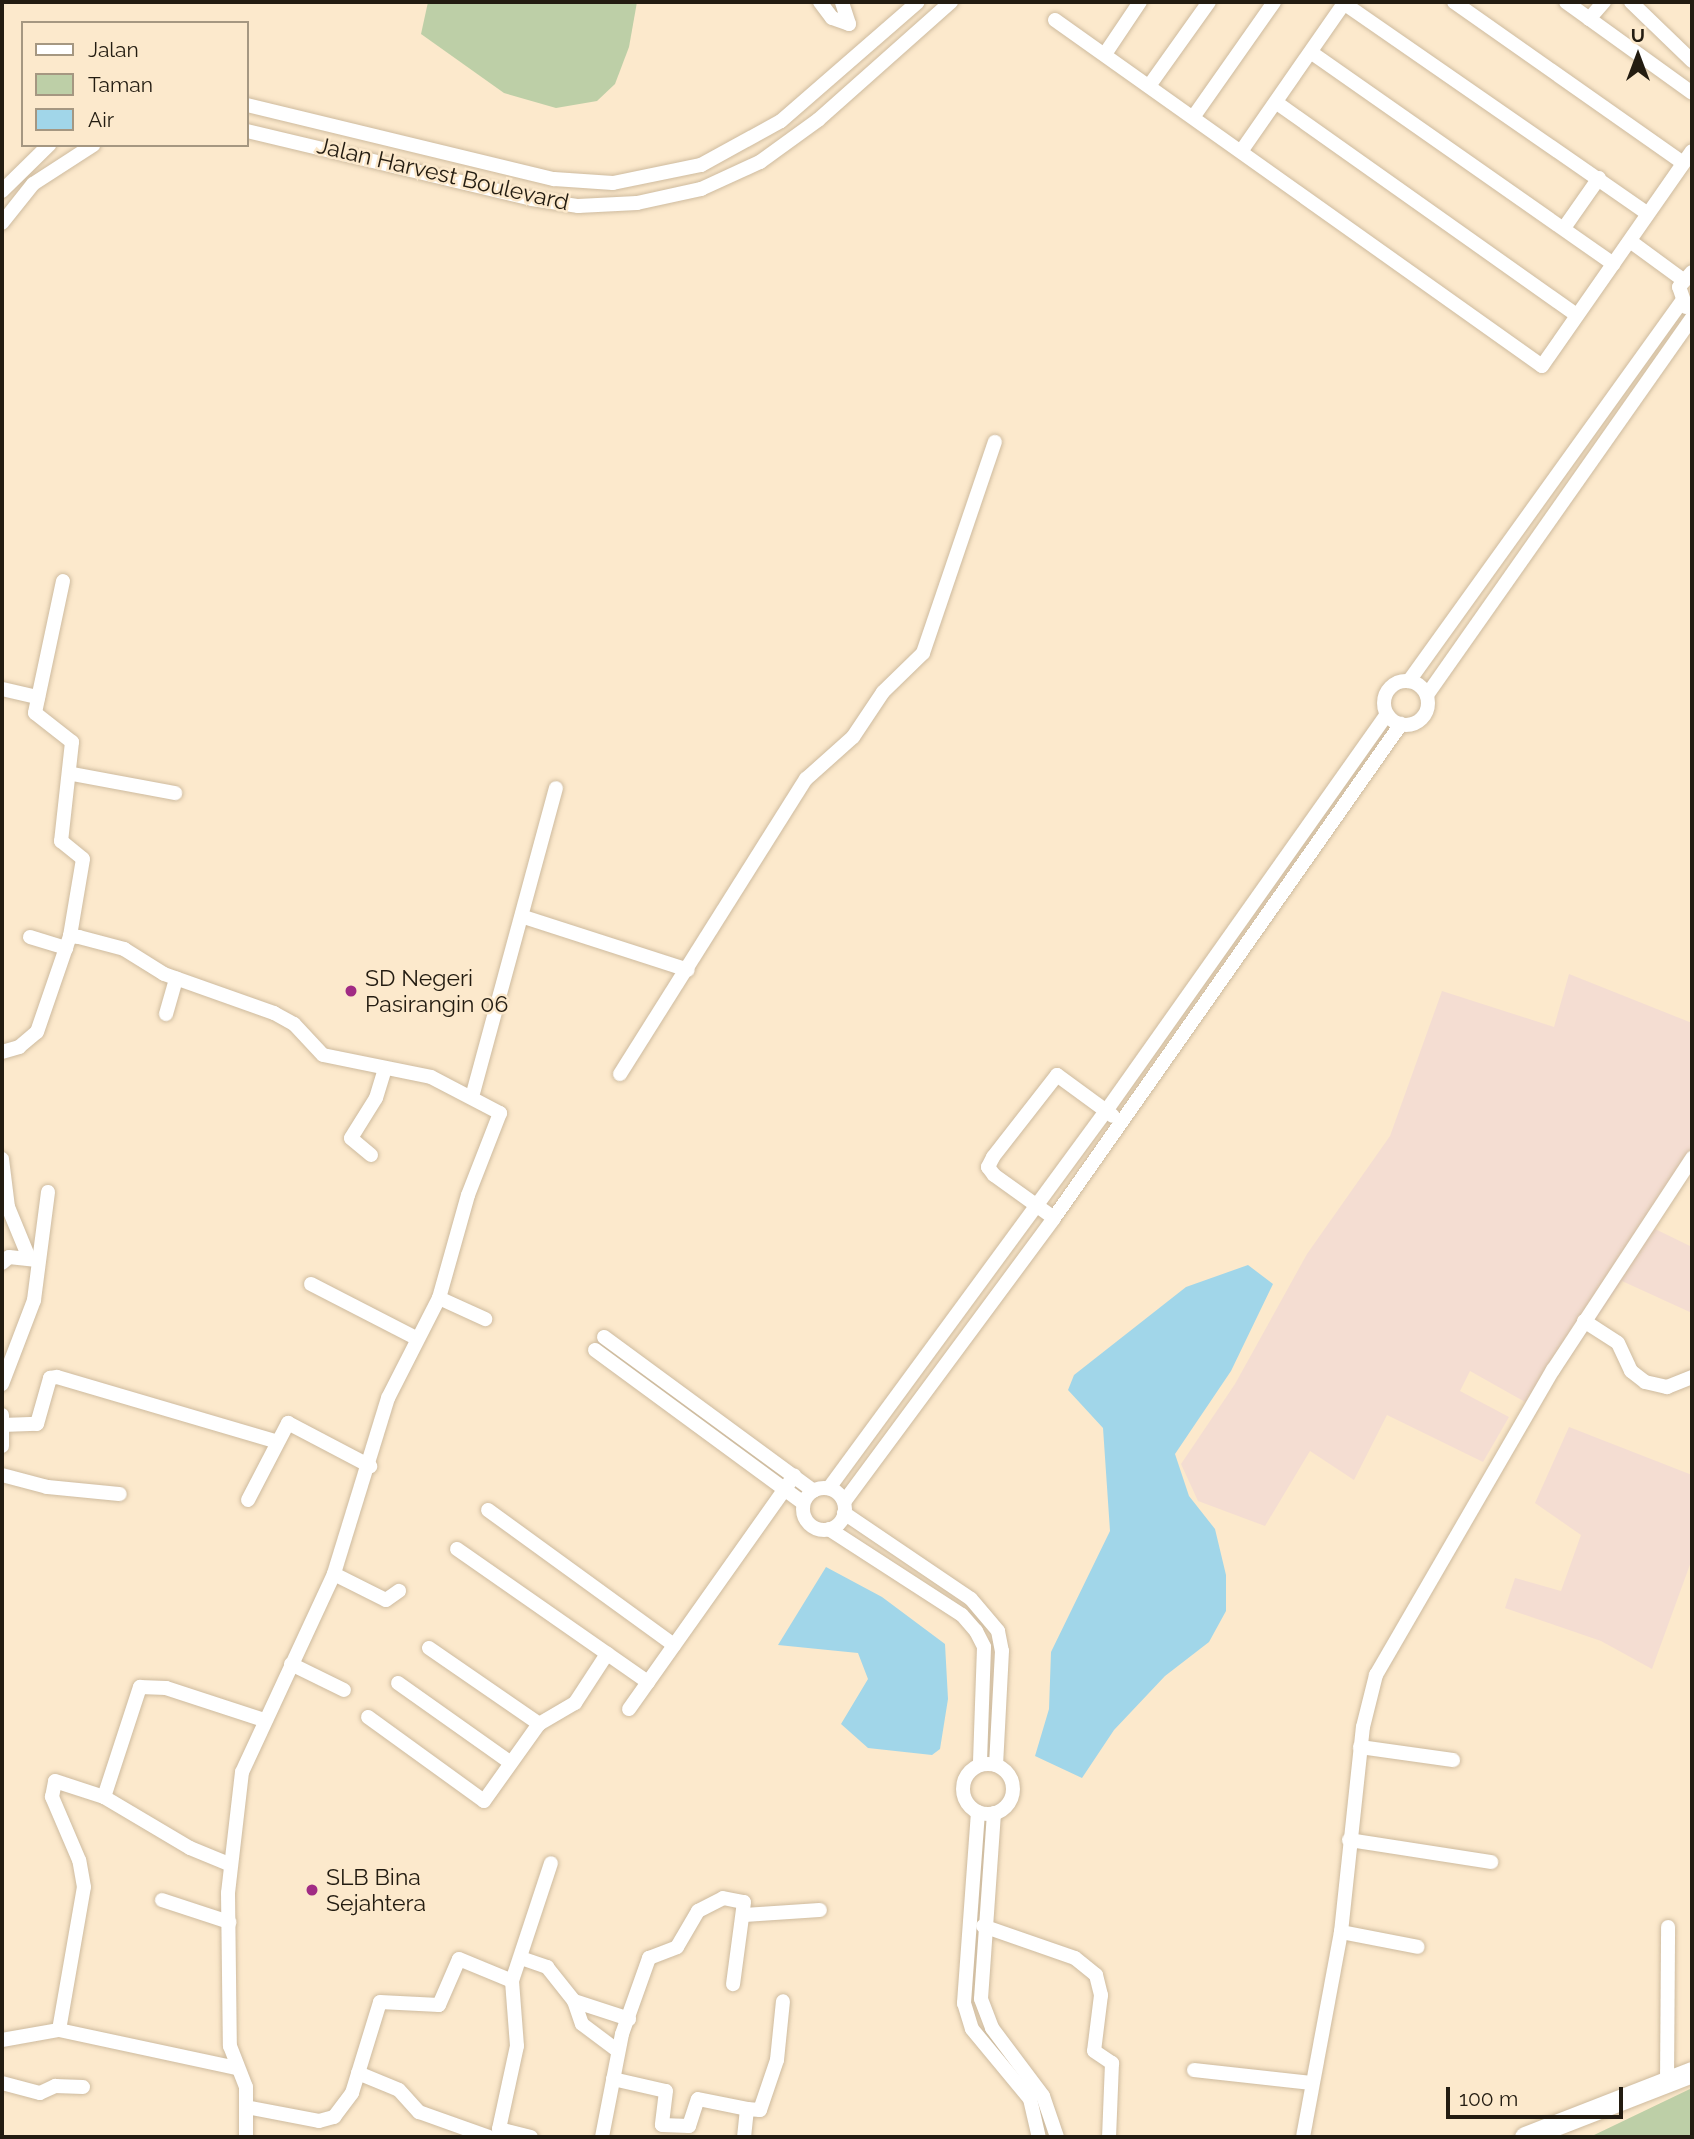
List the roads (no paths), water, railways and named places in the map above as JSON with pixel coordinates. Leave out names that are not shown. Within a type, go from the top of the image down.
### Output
[{"type":"main road","points":[[1525,2137],[1667,2084],[1692,2071]]},
{"type":"street","points":[[820,2],[832,18],[849,24]]},
{"type":"street","points":[[842,2],[849,24],[866,43]]},
{"type":"street","name":"Jalan Harvest Boulevard","points":[[248,105],[554,179],[613,183],[701,164],[781,121],[866,43],[918,2]]},
{"type":"street","name":"Jalan Harvest Boulevard","points":[[248,131],[578,206],[636,203],[701,189],[793,139],[951,2]]},
{"type":"street","points":[[1149,86],[1209,2]]},
{"type":"street","points":[[1194,116],[1274,2]]},
{"type":"street","points":[[1242,150],[1312,53],[1344,2],[1647,213]]},
{"type":"street","points":[[1454,2],[1683,163]]},
{"type":"street","points":[[1566,2],[1692,93]]},
{"type":"street","points":[[1590,19],[1604,2]]},
{"type":"street","points":[[1631,2],[1692,61]]},
{"type":"street","points":[[1105,54],[1135,4]]},
{"type":"street","points":[[1055,20],[1242,150],[1542,366],[1692,151]]},
{"type":"street","points":[[1312,53],[1613,264]]},
{"type":"street","points":[[1277,103],[1576,315]]},
{"type":"street","points":[[781,121],[793,139]]},
{"type":"street","points":[[2,191],[47,147]]},
{"type":"street","points":[[2,223],[33,184],[90,147]]},
{"type":"street","points":[[1564,228],[1599,178]]},
{"type":"street","points":[[803,1503],[821,1490],[1106,1111],[1387,713],[1388,691],[1409,681],[1686,307],[1687,276],[1630,241]]},
{"type":"street","points":[[829,1529],[1054,1218],[1401,724],[1423,717],[1427,695],[1692,318]]},
{"type":"street","points":[[620,1074],[806,779],[852,737],[883,692],[923,653],[995,442]]},
{"type":"street","points":[[2,1052],[25,1044],[37,1032],[68,942],[83,859],[61,841],[72,775],[71,739],[36,717],[63,581]]},
{"type":"street","points":[[1409,681],[1427,695]]},
{"type":"street","points":[[2,689],[38,698]]},
{"type":"street","points":[[1387,713],[1401,724]]},
{"type":"street","points":[[72,775],[175,793]]},
{"type":"street","points":[[472,1097],[524,917],[556,788]]},
{"type":"street","points":[[524,917],[688,970]]},
{"type":"street","points":[[30,937],[124,949],[176,978],[289,1020],[318,1053],[384,1071],[430,1077],[472,1097],[500,1116],[467,1195],[439,1298],[416,1338],[388,1398],[370,1466],[334,1574],[242,1772],[231,1865],[230,2046],[246,2087],[246,2137]]},
{"type":"street","points":[[166,1014],[176,978]]},
{"type":"street","points":[[371,1155],[351,1138],[376,1098],[384,1071]]},
{"type":"street","points":[[1054,1218],[988,1167],[1050,1079],[1063,1079],[1122,1122]]},
{"type":"street","points":[[1303,2137],[1341,1932],[1360,1746],[1376,1675],[1584,1321],[1692,1158]]},
{"type":"street","points":[[2,1159],[8,1207],[34,1259]]},
{"type":"street","points":[[2,1384],[34,1300],[34,1259],[48,1192]]},
{"type":"street","points":[[2,1263],[6,1257],[34,1259]]},
{"type":"street","points":[[311,1284],[416,1338]]},
{"type":"street","points":[[439,1298],[485,1319]]},
{"type":"street","points":[[1584,1321],[1618,1343],[1630,1371],[1645,1382],[1667,1387],[1692,1377]]},
{"type":"street","points":[[604,1336],[794,1476],[821,1490],[971,1600],[998,1631],[1002,1651],[996,1765]]},
{"type":"street","points":[[595,1350],[803,1503],[808,1523],[829,1529],[962,1615],[976,1631],[984,1647],[980,1764],[963,1781],[962,1794],[978,1812],[994,1813],[1008,1805],[1013,1790],[1009,1774],[996,1765],[980,1764]]},
{"type":"street","points":[[2,1425],[37,1424],[50,1378],[57,1377],[275,1441]]},
{"type":"street","points":[[2,1415],[2,1446]]},
{"type":"street","points":[[248,1500],[275,1441],[292,1423],[370,1466]]},
{"type":"street","points":[[2,1475],[47,1487],[120,1494]]},
{"type":"street","points":[[629,1709],[794,1476]]},
{"type":"street","points":[[488,1510],[674,1645]]},
{"type":"street","points":[[457,1549],[648,1682]]},
{"type":"street","points":[[334,1574],[386,1600],[399,1591]]},
{"type":"street","points":[[429,1648],[539,1724]]},
{"type":"street","points":[[368,1717],[484,1801],[539,1724],[575,1703],[607,1654]]},
{"type":"street","points":[[291,1664],[344,1690]]},
{"type":"street","points":[[398,1684],[511,1763]]},
{"type":"street","points":[[104,1797],[140,1687],[166,1688],[264,1720]]},
{"type":"street","points":[[1360,1746],[1453,1760]]},
{"type":"street","points":[[60,2030],[84,1887],[79,1860],[52,1797],[53,1784],[57,1781],[104,1797],[190,1848],[231,1865]]},
{"type":"street","points":[[978,1812],[964,2003],[972,2029],[1030,2099],[1040,2137]]},
{"type":"street","points":[[994,1813],[983,1926],[981,1999],[992,2028],[1044,2096],[1057,2137]]},
{"type":"street","points":[[1349,1840],[1491,1862]]},
{"type":"street","points":[[494,2135],[517,2046],[512,1981],[522,1958],[551,1863]]},
{"type":"street","points":[[602,2137],[618,2051],[649,1958],[677,1947],[705,1904],[741,1899],[744,1915],[733,1984]]},
{"type":"street","points":[[162,1900],[229,1922]]},
{"type":"street","points":[[744,1915],[820,1910]]},
{"type":"street","points":[[983,1926],[1075,1958],[1096,1975],[1101,1996],[1094,2051],[1112,2063],[1109,2137]]},
{"type":"street","points":[[1667,2084],[1668,1927]]},
{"type":"street","points":[[1341,1932],[1418,1947]]},
{"type":"street","points":[[522,1958],[547,1967],[574,2001],[582,2024],[618,2051]]},
{"type":"street","points":[[246,2107],[326,2120],[348,2102],[381,2001],[439,2005],[460,1959],[512,1981]]},
{"type":"street","points":[[574,2001],[629,2018]]},
{"type":"street","points":[[612,2079],[666,2091],[662,2125],[689,2126],[698,2099],[760,2110],[777,2060],[783,2001]]},
{"type":"street","points":[[2,2040],[60,2030],[237,2068]]},
{"type":"street","points":[[1194,2070],[1311,2083]]},
{"type":"street","points":[[358,2073],[399,2090],[419,2112],[494,2135],[531,2137]]},
{"type":"street","points":[[2,2083],[40,2093],[55,2086],[83,2087]]},
{"type":"street","points":[[744,2137],[747,2109]]},
{"type":"water","points":[[1248,1265],[1273,1284],[1231,1371],[1175,1454],[1189,1496],[1215,1529],[1226,1575],[1226,1611],[1209,1642],[1165,1676],[1114,1730],[1082,1778],[1035,1756],[1049,1709],[1051,1652],[1110,1531],[1103,1428],[1068,1390],[1074,1375],[1186,1287]]},
{"type":"water","points":[[826,1567],[882,1597],[945,1644],[948,1699],[940,1749],[932,1755],[868,1748],[841,1724],[868,1679],[858,1653],[778,1645]]},
{"type":"place","name":"SD Negeri Pasirangin 06","points":[[351,991]]},
{"type":"place","name":"SLB Bina Sejahtera","points":[[312,1890]]}]
